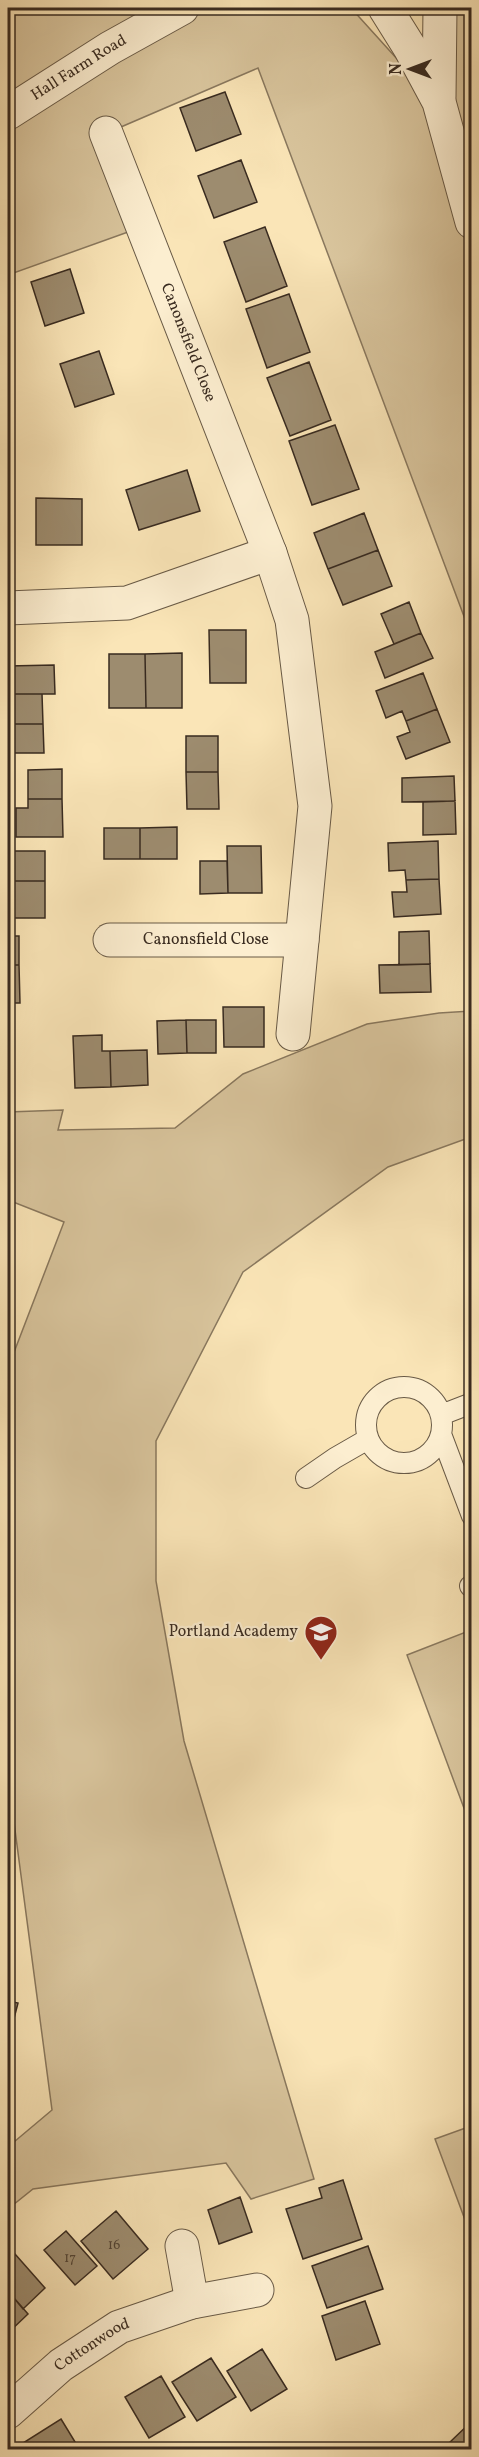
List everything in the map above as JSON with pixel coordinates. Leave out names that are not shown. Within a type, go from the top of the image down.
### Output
[{"type":"street","name":"Hall Farm Road","points":[[8,113],[110,48],[182,8]]},
{"type":"street","points":[[385,8],[439,102],[471,222]]},
{"type":"street","points":[[439,102],[440,8]]},
{"type":"street","name":"Canonsfield Close","points":[[106,133],[270,553],[292,620],[315,806],[293,1034]]},
{"type":"street","points":[[8,608],[128,603],[270,553]]},
{"type":"street","name":"Canonsfield Close","points":[[110,940],[302,940]]},
{"type":"street","points":[[182,2246],[192,2302]]},
{"type":"street","name":"Cottonwood","points":[[8,2412],[61,2365],[119,2327],[192,2302],[257,2290]]},
{"type":"lane","points":[[471,1403],[441,1425],[436,1446],[427,1456],[415,1462],[391,1462],[381,1456],[368,1439],[366,1416],[377,1397],[393,1388],[411,1387],[420,1390],[436,1404],[441,1425],[471,1515]]},
{"type":"lane","points":[[306,1478],[334,1458],[368,1439]]},
{"type":"shaded area","points":[[8,8],[351,8],[438,101],[439,8],[471,8],[471,635],[258,68],[107,133],[142,227],[8,275]]},
{"type":"shaded area","points":[[471,1011],[471,1137],[388,1167],[243,1272],[156,1441],[156,1581],[184,1741],[314,2179],[251,2199],[226,2163],[33,2189],[8,2209],[8,2147],[52,2110],[8,1777],[8,1368],[64,1222],[8,1200],[8,1112],[63,1110],[58,1130],[175,1128],[243,1074],[367,1024],[439,1013]]},
{"type":"shaded area","points":[[471,1630],[471,1827],[407,1655]]},
{"type":"shaded area","points":[[472,2126],[471,2236],[435,2139]]},
{"type":"building","points":[[225,92],[241,134],[196,151],[180,108]]},
{"type":"building","points":[[241,160],[257,202],[214,218],[198,176]]},
{"type":"building","points":[[265,227],[287,286],[246,302],[224,242]]},
{"type":"building","points":[[70,269],[84,313],[45,326],[31,282]]},
{"type":"building","points":[[289,294],[310,352],[267,368],[246,309]]},
{"type":"building","points":[[99,351],[114,394],[75,407],[60,364]]},
{"type":"building","points":[[309,362],[331,420],[290,436],[267,378]]},
{"type":"building","points":[[335,425],[359,489],[312,505],[289,441]]},
{"type":"building","points":[[187,470],[200,511],[139,530],[126,490]]},
{"type":"building","points":[[36,498],[82,499],[82,545],[36,545]]},
{"type":"building","points":[[364,513],[378,550],[328,569],[314,533]]},
{"type":"building","points":[[378,550],[392,586],[343,605],[328,569]]},
{"type":"building","points":[[409,602],[421,633],[394,644],[381,614]]},
{"type":"building","points":[[209,630],[246,630],[246,683],[210,683]]},
{"type":"building","points":[[421,633],[433,658],[385,678],[375,652]]},
{"type":"building","points":[[182,653],[182,708],[146,708],[145,654]]},
{"type":"building","points":[[109,654],[145,654],[146,708],[109,708]]},
{"type":"building","points":[[54,665],[55,694],[8,694],[8,666]]},
{"type":"building","points":[[423,673],[437,709],[406,721],[402,711],[386,718],[376,691]]},
{"type":"building","points":[[8,694],[42,694],[43,724],[8,724]]},
{"type":"building","points":[[437,709],[450,742],[406,759],[397,737],[410,732],[406,721]]},
{"type":"building","points":[[8,724],[43,724],[44,753],[9,753]]},
{"type":"building","points":[[186,736],[218,736],[218,772],[186,772]]},
{"type":"building","points":[[62,769],[62,799],[28,799],[28,770]]},
{"type":"building","points":[[186,772],[218,772],[219,809],[187,809]]},
{"type":"building","points":[[454,776],[455,801],[402,802],[402,778]]},
{"type":"building","points":[[28,799],[62,799],[63,837],[16,837],[16,808],[28,808]]},
{"type":"building","points":[[455,801],[456,834],[423,835],[423,802]]},
{"type":"building","points":[[177,827],[177,859],[140,859],[140,828]]},
{"type":"building","points":[[104,828],[140,828],[140,859],[104,859]]},
{"type":"building","points":[[438,841],[439,879],[406,880],[405,870],[389,871],[388,843]]},
{"type":"building","points":[[227,846],[261,846],[262,893],[228,893]]},
{"type":"building","points":[[11,851],[45,851],[45,881],[11,881]]},
{"type":"building","points":[[200,861],[227,861],[228,893],[200,894]]},
{"type":"building","points":[[439,879],[441,914],[394,917],[392,892],[407,892],[406,880]]},
{"type":"building","points":[[11,881],[45,881],[45,918],[8,918],[8,890],[11,890]]},
{"type":"building","points":[[429,931],[430,964],[399,965],[399,932]]},
{"type":"building","points":[[8,936],[19,936],[19,965],[8,965]]},
{"type":"building","points":[[430,964],[431,992],[380,993],[379,965]]},
{"type":"building","points":[[8,965],[19,965],[20,1003],[8,1003]]},
{"type":"building","points":[[223,1007],[264,1007],[264,1047],[224,1047]]},
{"type":"building","points":[[186,1020],[216,1020],[216,1053],[187,1053]]},
{"type":"building","points":[[186,1020],[187,1053],[158,1054],[157,1021]]},
{"type":"building","points":[[102,1035],[102,1051],[110,1051],[111,1087],[75,1088],[73,1036]]},
{"type":"building","points":[[147,1050],[148,1085],[111,1087],[110,1051]]},
{"type":"building","points":[[8,2001],[18,2003],[10,2034],[8,2033]]},
{"type":"building","points":[[343,2180],[362,2239],[303,2259],[286,2209],[322,2198],[319,2188]]},
{"type":"building","points":[[240,2197],[252,2232],[219,2244],[208,2210]]},
{"type":"building","points":[[116,2211],[148,2249],[113,2279],[81,2241]]},
{"type":"building","points":[[66,2231],[97,2266],[75,2285],[44,2250]]},
{"type":"building","points":[[368,2246],[383,2289],[327,2308],[312,2266]]},
{"type":"building","points":[[15,2254],[45,2288],[23,2309],[8,2291],[8,2260]]},
{"type":"building","points":[[8,2291],[28,2314],[8,2333]]},
{"type":"building","points":[[365,2301],[380,2344],[336,2360],[322,2316]]},
{"type":"building","points":[[262,2349],[287,2389],[251,2411],[227,2371]]},
{"type":"building","points":[[211,2358],[236,2397],[197,2421],[172,2382]]},
{"type":"building","points":[[161,2376],[185,2417],[149,2438],[125,2397]]},
{"type":"building","points":[[61,2419],[80,2450],[27,2450],[23,2443]]},
{"type":"building","points":[[472,2421],[472,2450],[455,2450],[449,2443]]},
{"type":"place","name":"Portland Academy","points":[[321,1661]]}]
